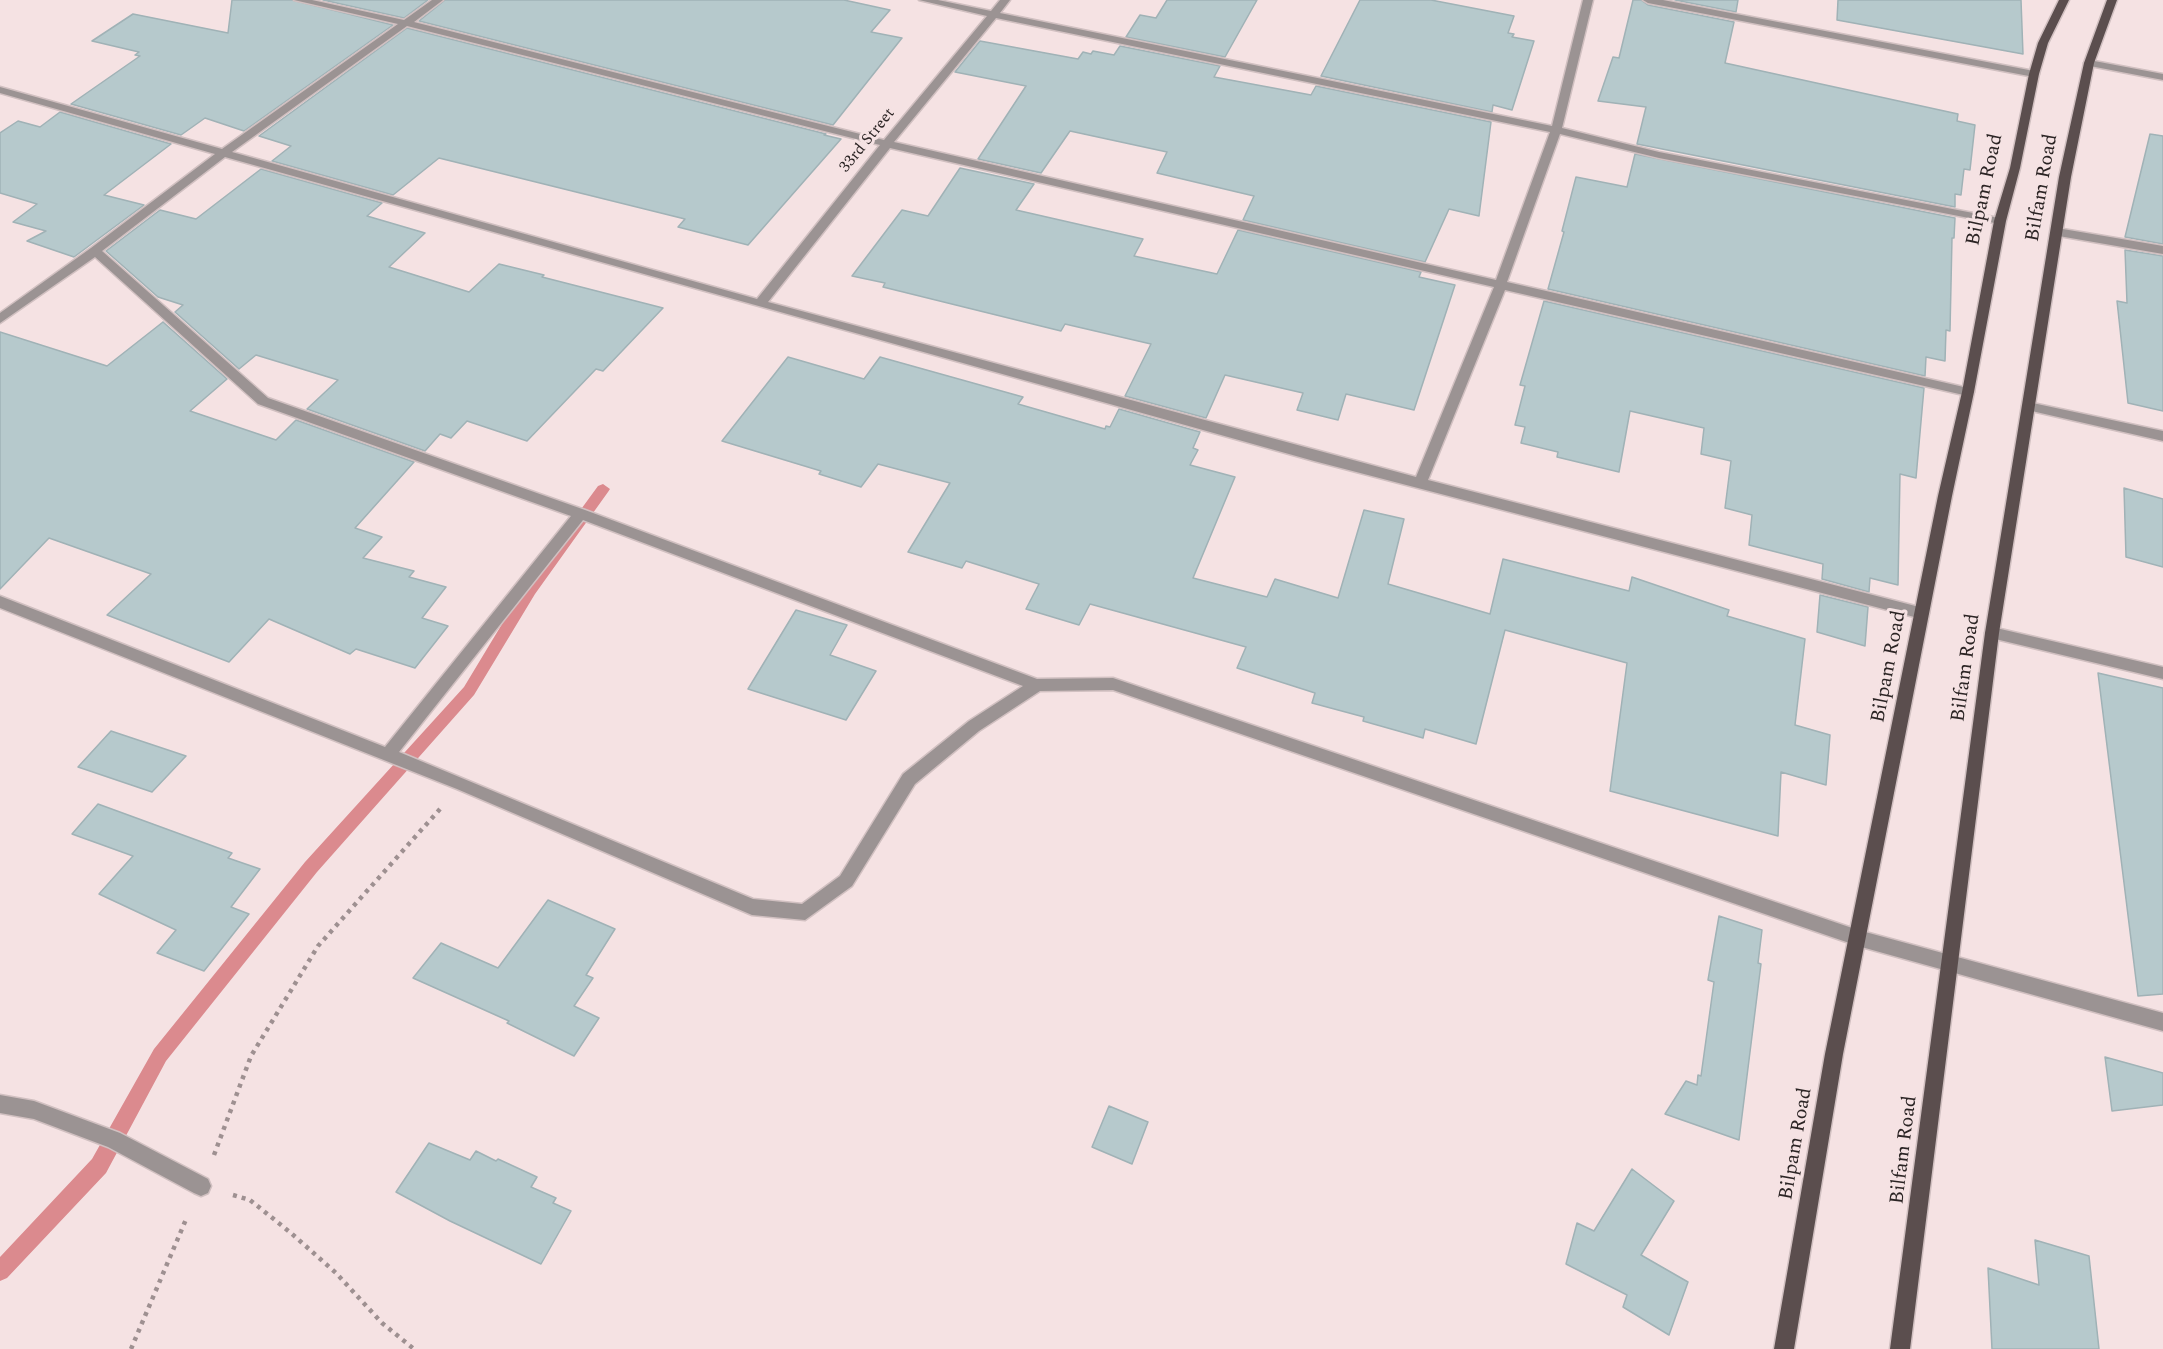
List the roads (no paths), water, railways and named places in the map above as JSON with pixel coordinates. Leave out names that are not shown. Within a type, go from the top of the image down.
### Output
[{"type":"main road","name":"Bilpam Road","points":[[1784,1349],[1834,1054],[1968,392],[2000,221],[2015,168],[2034,74],[2043,43],[2064,0]]},
{"type":"main road","name":"Bilfam Road","points":[[1900,1349],[1992,633],[2065,177],[2089,63],[2112,0]]},
{"type":"street","points":[[299,0],[406,23],[887,144],[1968,392]]},
{"type":"street","points":[[0,319],[95,251],[222,154],[438,0]]},
{"type":"street","points":[[924,0],[1556,130],[1659,155],[2000,221]]},
{"type":"street","name":"33rd Street","points":[[760,304],[1005,0]]},
{"type":"street","points":[[1420,483],[1500,286],[1556,130],[1588,0]]},
{"type":"street","points":[[1648,0],[2034,74]]},
{"type":"street","points":[[2089,63],[2163,77]]},
{"type":"street","points":[[0,90],[760,304],[1420,483],[1922,614]]},
{"type":"street","points":[[2057,232],[2163,250]]},
{"type":"street","points":[[95,251],[263,401],[580,514],[1037,685],[1113,684],[1858,938],[2163,1022]]},
{"type":"street","points":[[2028,406],[2163,436]]},
{"type":"street","points":[[388,755],[580,514]]},
{"type":"street","points":[[0,602],[463,784],[752,907],[805,912],[846,881],[909,779],[974,726],[1037,685]]},
{"type":"street","points":[[1992,633],[2163,673]]},
{"type":"street","points":[[0,1104],[34,1110],[113,1140],[201,1186]]},
{"type":"waterway","points":[[0,1271],[99,1166],[160,1055],[311,867],[469,691],[530,590],[603,489]]}]
